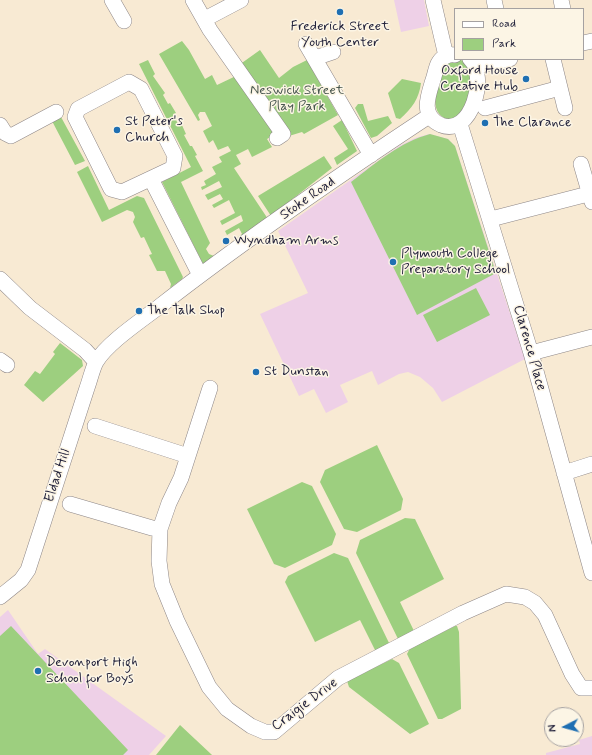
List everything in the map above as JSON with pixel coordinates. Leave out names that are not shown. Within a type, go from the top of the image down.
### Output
[{"type":"street","points":[[112,0],[124,20]]},
{"type":"street","points":[[193,0],[210,30],[283,134],[277,138]]},
{"type":"street","points":[[205,19],[241,0]]},
{"type":"street","points":[[433,0],[450,56],[439,62],[426,108],[430,116],[442,125],[451,126],[460,124],[467,119],[476,91],[478,76],[474,63],[499,60]]},
{"type":"street","points":[[306,44],[371,155]]},
{"type":"street","points":[[314,58],[333,52]]},
{"type":"street","points":[[553,60],[565,108]]},
{"type":"street","points":[[128,82],[141,89],[175,156],[173,168],[151,179],[122,192],[111,189],[75,117],[78,108],[128,82]]},
{"type":"street","points":[[485,108],[560,88]]},
{"type":"street","points":[[0,125],[5,133],[11,136],[56,112]]},
{"type":"street","name":"Stoke Road","points":[[96,362],[120,338],[200,275],[371,155],[430,116]]},
{"type":"street","name":"Clarence Place","points":[[460,124],[491,219],[531,353],[592,573]]},
{"type":"street","points":[[491,219],[591,196],[581,164]]},
{"type":"street","points":[[151,179],[200,275]]},
{"type":"street","points":[[0,279],[30,308],[84,350],[96,362]]},
{"type":"street","points":[[531,353],[592,337]]},
{"type":"street","name":"Eldad Hill","points":[[0,597],[22,579],[32,559],[96,362]]},
{"type":"street","name":"Craigie Drive","points":[[210,388],[188,456],[160,529],[158,561],[162,584],[195,660],[209,688],[227,709],[251,726],[265,732],[274,732],[338,678],[463,613],[506,594],[525,597],[535,603],[544,615],[572,674],[581,688],[592,688]]},
{"type":"street","points":[[95,426],[188,456]]},
{"type":"street","points":[[564,473],[592,464]]},
{"type":"street","points":[[70,504],[160,529]]},
{"type":"shaded area","points":[[394,0],[424,0],[429,26],[401,32]]},
{"type":"shaded area","name":"Plymouth College Preparatory School","points":[[429,134],[448,139],[455,146],[525,359],[442,402],[433,388],[420,377],[408,372],[399,374],[378,385],[372,371],[340,385],[348,402],[326,413],[314,389],[299,396],[260,314],[308,293],[278,231],[399,146],[415,138]]},
{"type":"shaded area","name":"Devonport High School for Boys","points":[[8,610],[38,654],[45,649],[166,736],[149,755],[0,755],[0,617]]},
{"type":"shaded area","points":[[592,736],[592,755],[546,755],[546,753],[569,747],[584,747],[584,738]]},
{"type":"green space","points":[[182,41],[189,50],[205,79],[212,75],[217,85],[238,75],[278,133],[267,139],[272,147],[252,157],[248,149],[236,155],[241,164],[234,168],[268,219],[240,240],[238,237],[242,234],[239,228],[227,235],[225,231],[243,221],[241,215],[222,225],[220,221],[235,213],[229,200],[214,208],[212,205],[223,199],[220,194],[208,200],[205,195],[222,187],[219,181],[202,190],[201,187],[206,185],[204,181],[216,174],[212,167],[222,162],[219,157],[231,151],[228,146],[218,150],[213,140],[209,143],[203,131],[212,126],[205,112],[200,112],[198,115],[200,120],[198,121],[159,54]]},
{"type":"green space","name":"Neswick Street Play Park","points":[[260,50],[279,78],[293,67],[307,60],[338,115],[304,134],[302,132],[289,136],[239,65]]},
{"type":"green space","points":[[148,60],[155,74],[153,76],[165,93],[163,95],[168,104],[170,103],[176,113],[173,114],[178,124],[181,123],[186,134],[184,135],[197,155],[195,156],[203,171],[181,182],[210,243],[206,249],[209,254],[214,256],[203,264],[162,182],[191,167],[139,64]]},
{"type":"green space","points":[[457,60],[461,60],[474,76],[463,114],[449,120],[437,111],[436,104],[437,90],[444,67]]},
{"type":"green space","points":[[402,79],[421,83],[419,94],[414,103],[400,119],[396,118],[388,93]]},
{"type":"green space","points":[[358,104],[363,104],[368,121],[388,116],[392,123],[377,136],[371,138],[355,108]]},
{"type":"green space","points":[[61,117],[85,161],[75,165],[52,121]]},
{"type":"green space","points":[[342,120],[357,151],[337,165],[334,158],[348,149],[333,126]]},
{"type":"green space","points":[[430,134],[448,139],[455,146],[496,273],[417,315],[351,182],[398,148]]},
{"type":"green space","points":[[324,156],[332,168],[271,216],[258,196]]},
{"type":"green space","points":[[88,166],[109,210],[137,196],[144,198],[183,277],[170,288],[171,284],[165,271],[157,271],[149,255],[152,254],[144,237],[141,238],[133,222],[135,217],[133,212],[127,210],[102,222],[77,172]]},
{"type":"green space","points":[[476,288],[490,315],[437,342],[423,315]]},
{"type":"green space","points":[[60,343],[82,360],[83,366],[43,402],[24,385],[35,371],[40,374],[55,354],[53,352]]},
{"type":"green space","points":[[377,445],[403,499],[401,510],[357,532],[344,529],[320,482],[325,470]]},
{"type":"green space","points":[[302,482],[312,486],[336,534],[332,545],[285,568],[274,564],[247,509]]},
{"type":"green space","points":[[405,518],[415,519],[444,579],[400,602],[415,633],[399,641],[356,553],[360,540]]},
{"type":"green space","points":[[334,553],[348,558],[390,645],[376,652],[360,620],[315,642],[285,582],[288,576]]},
{"type":"green space","name":"Devonport High School for Boys","points":[[11,626],[128,750],[123,755],[0,755],[0,636]]},
{"type":"green space","points":[[457,626],[459,632],[461,709],[442,719],[438,719],[407,654],[410,648]]},
{"type":"green space","points":[[392,659],[399,663],[429,724],[410,734],[349,687],[347,681]]},
{"type":"green space","points":[[180,725],[211,754],[212,755],[156,755]]},
{"type":"place","name":"Frederick Street Youth Center","points":[[340,12]]},
{"type":"place","name":"Oxford House Creative Hub","points":[[526,79]]},
{"type":"place","name":"The Clarance","points":[[485,123]]},
{"type":"place","name":"St Peter's Church","points":[[117,130]]},
{"type":"place","name":"Wyndham Arms","points":[[226,241]]},
{"type":"place","name":"Plymouth College Preparatory School","points":[[393,262]]},
{"type":"place","name":"The Talk Shop","points":[[139,311]]},
{"type":"place","name":"St Dunstan","points":[[256,372]]},
{"type":"place","name":"Devonport High School for Boys","points":[[38,671]]}]
